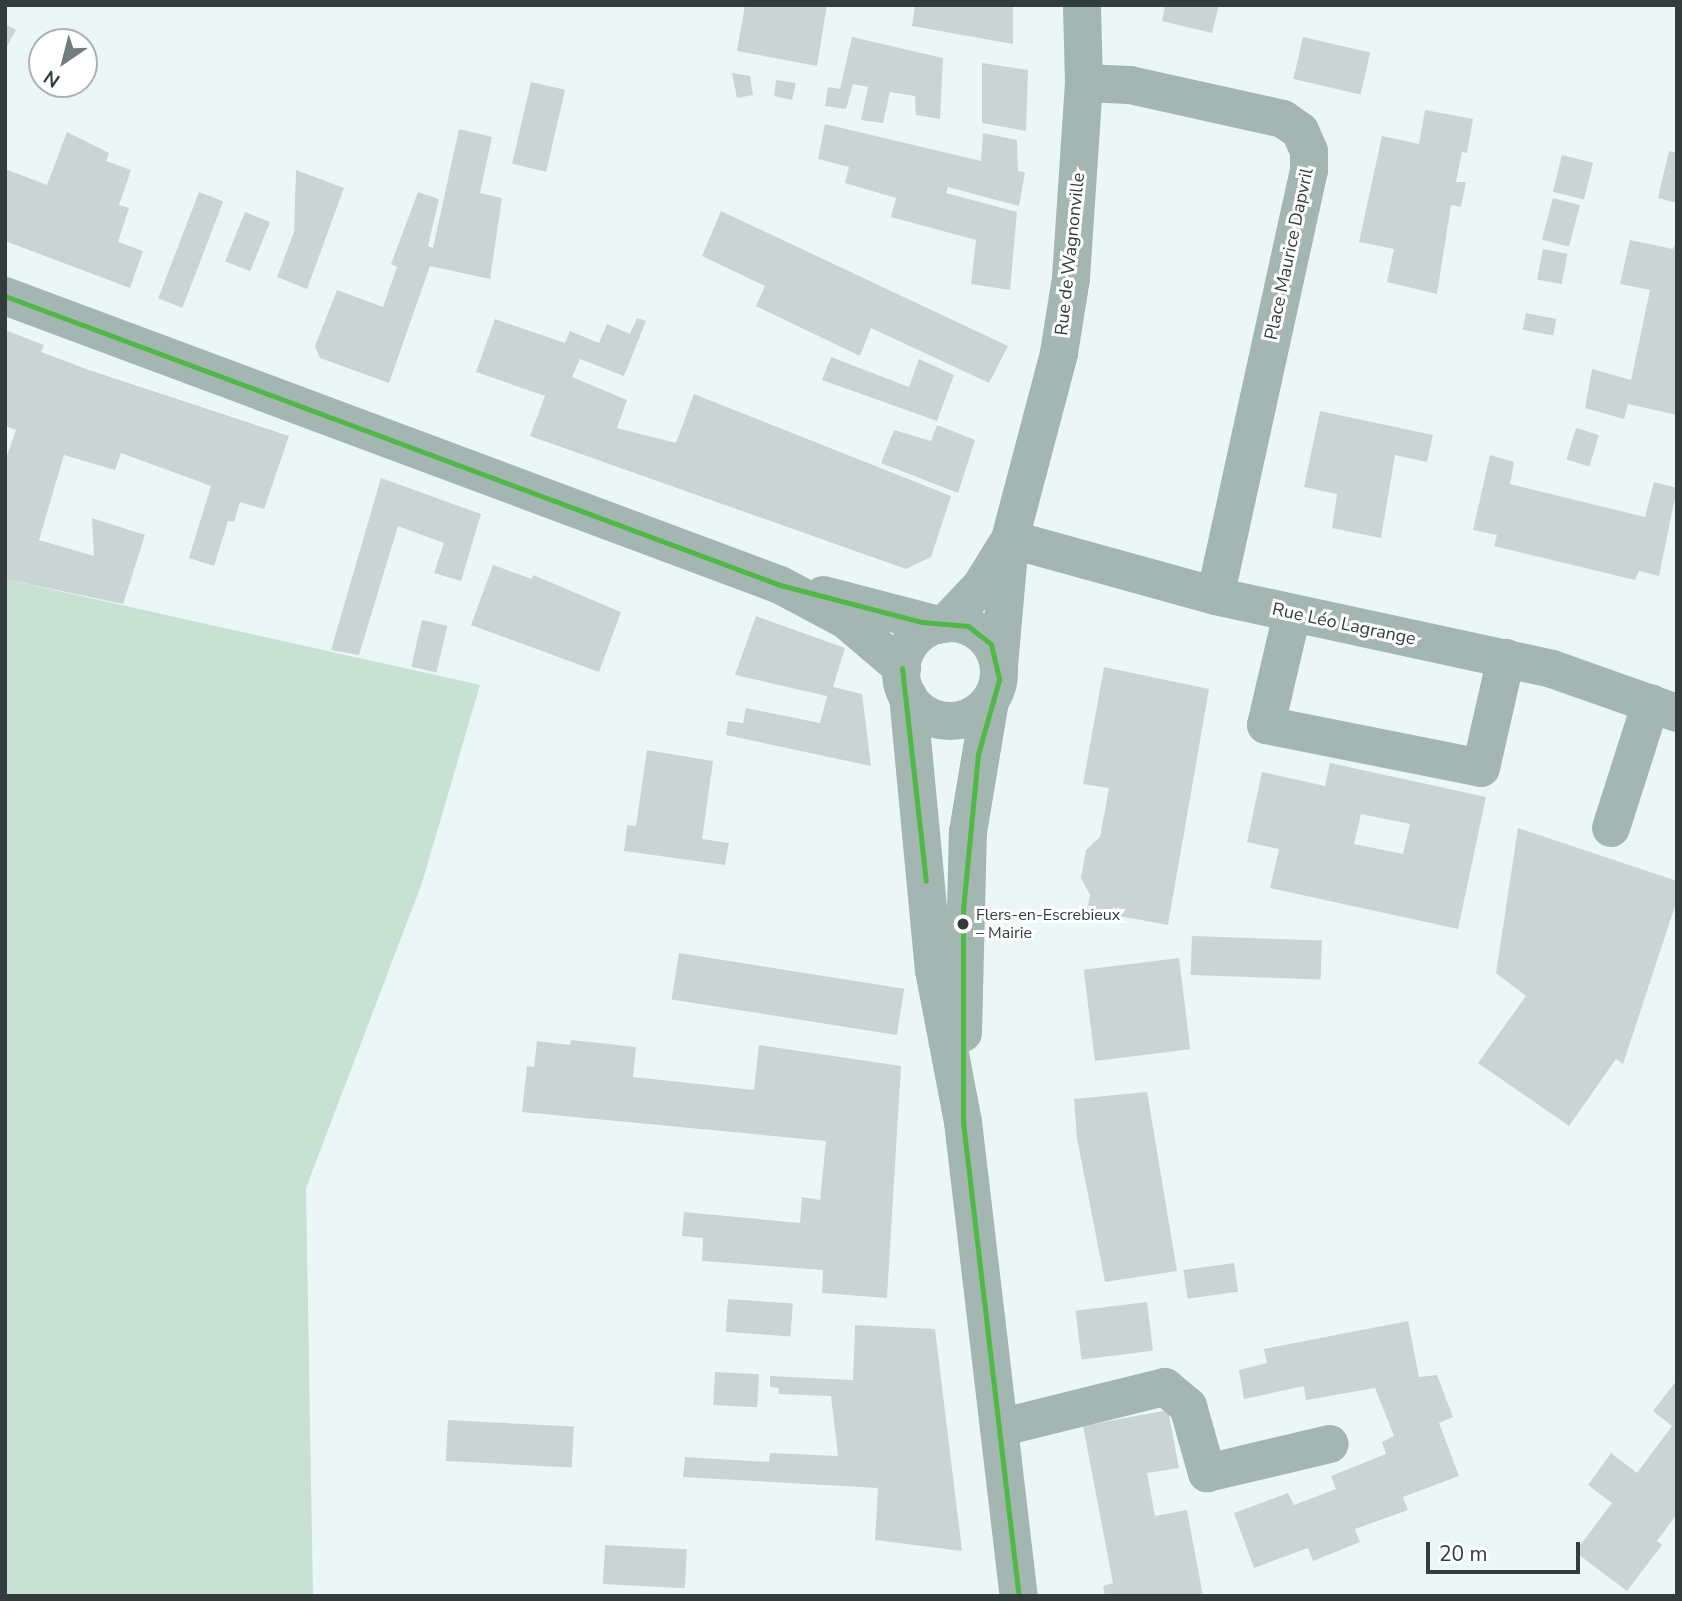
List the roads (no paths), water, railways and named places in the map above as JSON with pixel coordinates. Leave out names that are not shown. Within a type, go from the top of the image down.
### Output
[{"type":"street","name":"Rue de Wagnonville","points":[[963,1122],[963,910],[978,754],[995,684],[1010,539],[1050,388],[1072,278],[1084,83],[1082,5]]},
{"type":"street","name":"Place Maurice Dapvril","points":[[1084,83],[1130,85],[1283,119],[1300,131],[1309,151],[1306,183],[1215,596]]},
{"type":"street","points":[[5,296],[780,585],[941,624],[968,626],[991,645],[995,684],[973,716],[951,722],[923,713],[905,682],[846,620],[780,585]]},
{"type":"street","name":"Rue de Wagnonville","points":[[941,624],[988,576],[1010,539]]},
{"type":"street","name":"Rue Léo Lagrange","points":[[1010,539],[1215,596],[1506,657],[1572,674],[1664,708]]},
{"type":"street","points":[[1292,614],[1266,725],[1480,768],[1506,657]]},
{"type":"street","points":[[941,624],[913,640],[905,682],[940,1014],[963,1122],[1019,1596]]},
{"type":"street","points":[[1611,828],[1664,708]]},
{"type":"street","points":[[999,1428],[1165,1387],[1188,1406],[1207,1473],[1330,1444]]},
{"type":"place","name":"Flers-en-Escrebieux – Mairie","points":[[963,924]]}]
